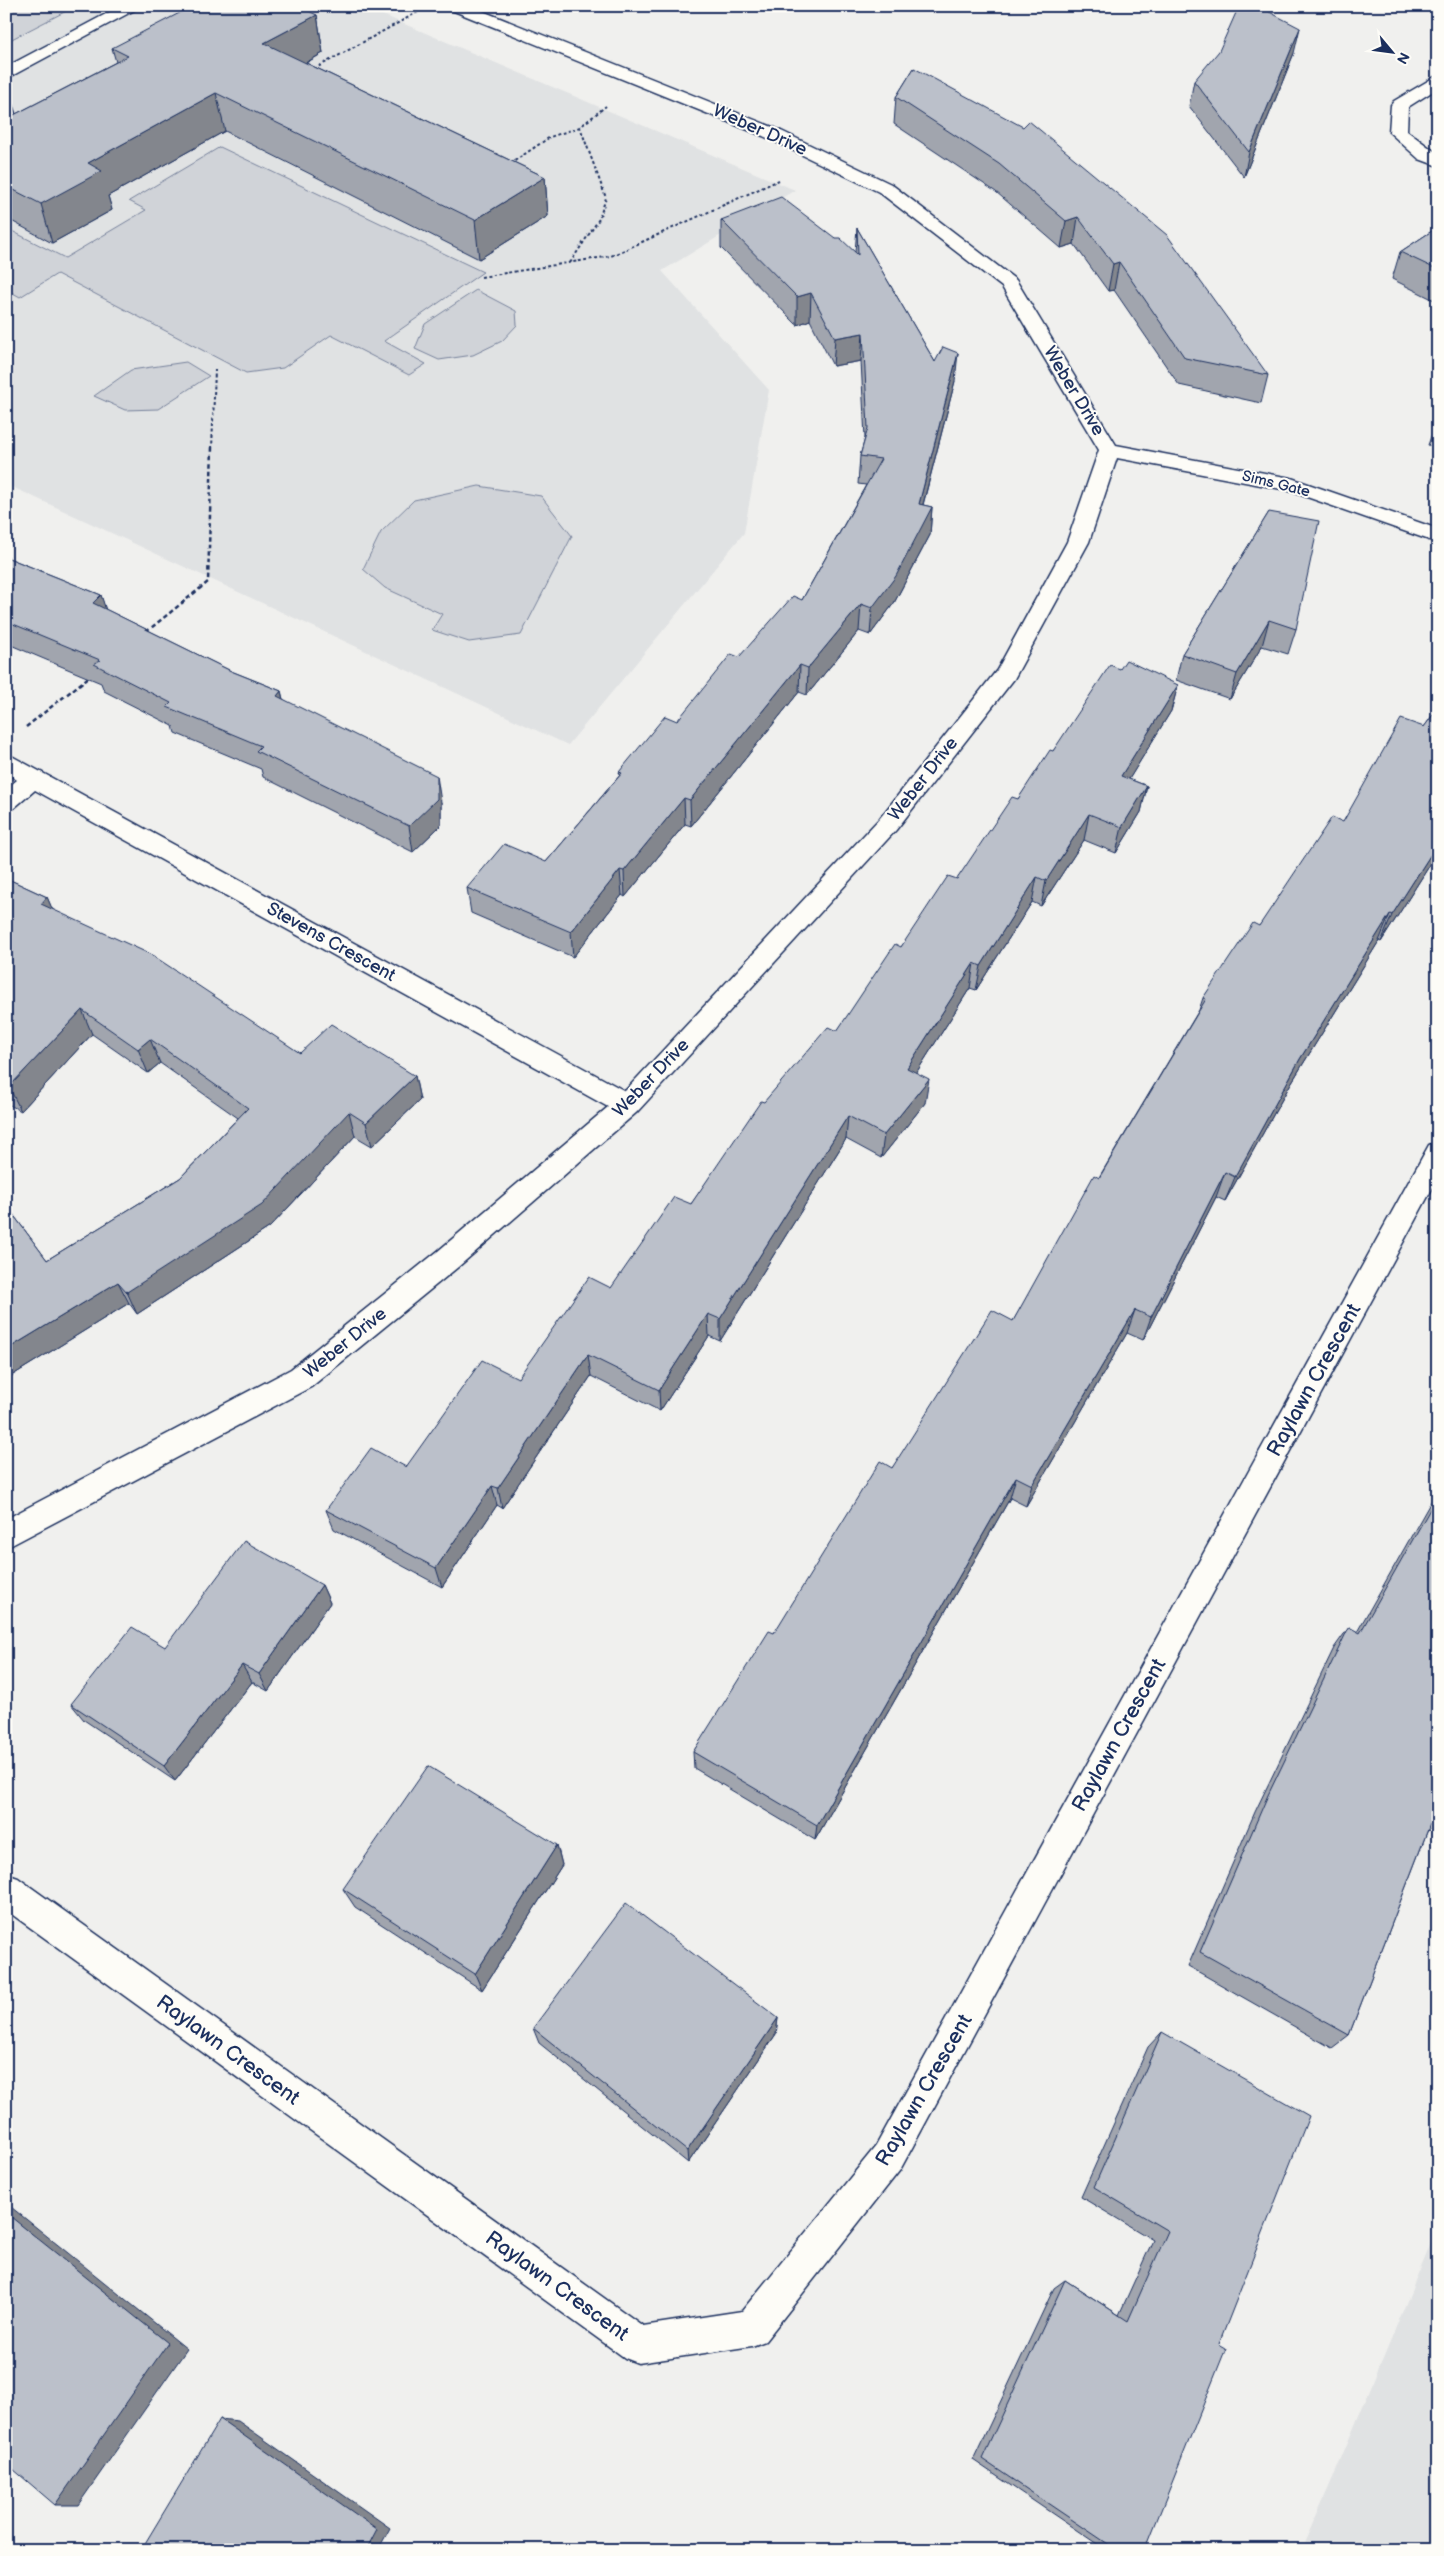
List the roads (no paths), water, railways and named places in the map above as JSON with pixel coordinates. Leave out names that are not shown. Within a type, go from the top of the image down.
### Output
[{"type":"street","points":[[6,74],[134,6]]},
{"type":"street","name":"Weber Drive","points":[[6,1534],[301,1378],[448,1259],[628,1105],[888,824],[1006,674],[1078,542],[1109,450],[1010,284],[885,188],[769,132],[455,6]]},
{"type":"street","points":[[1438,80],[1400,105],[1398,132],[1426,155],[1438,161]]},
{"type":"street","points":[[6,109],[6,114]]},
{"type":"street","name":"Sims Gate","points":[[1109,450],[1291,484],[1438,536]]},
{"type":"street","name":"Stevens Crescent","points":[[6,760],[33,780],[628,1105]]},
{"type":"street","points":[[6,802],[33,780]]},
{"type":"street","name":"Raylawn Crescent","points":[[6,1890],[638,2345],[752,2328],[888,2158],[1438,1153]]}]
